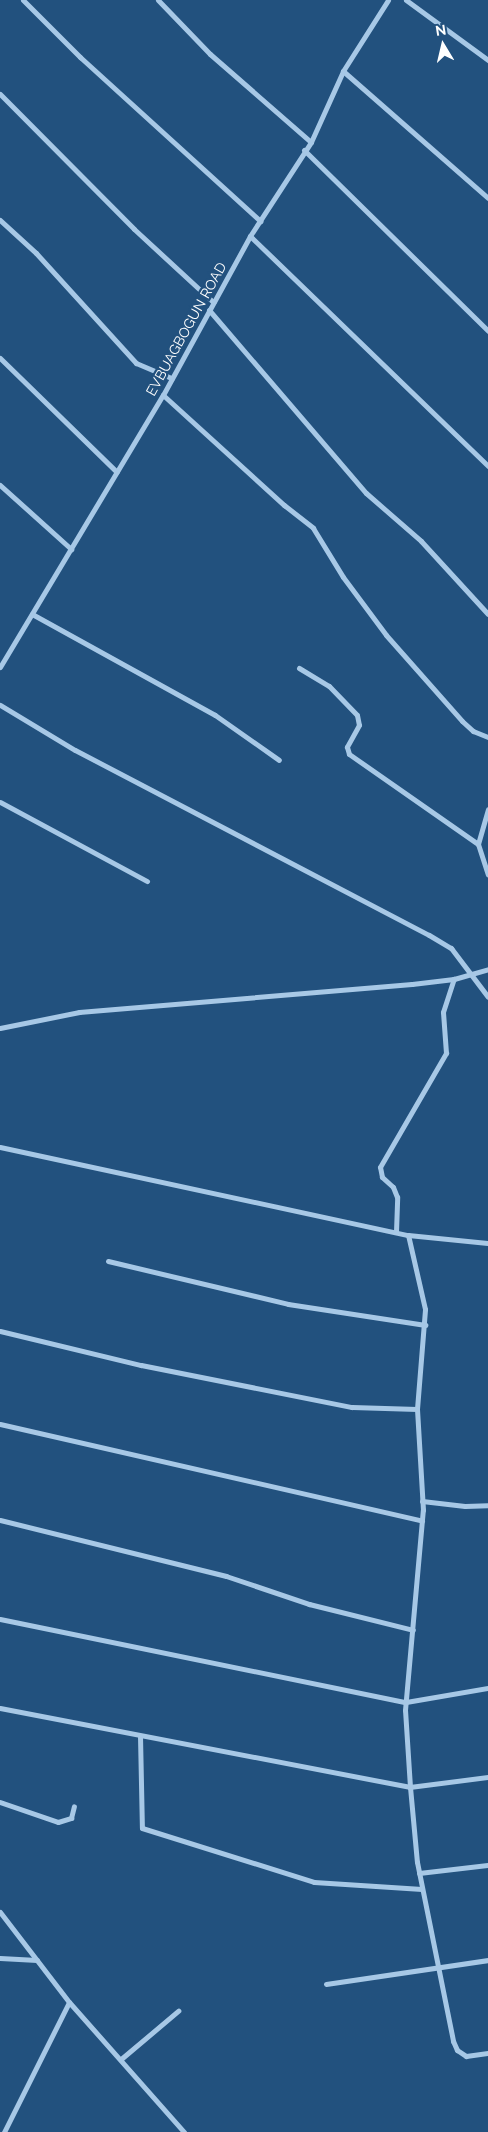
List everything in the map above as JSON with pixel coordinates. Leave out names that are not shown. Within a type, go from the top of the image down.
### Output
[{"type":"street","points":[[23,0],[80,57],[260,221]]},
{"type":"street","points":[[158,0],[210,54],[311,142]]},
{"type":"street","name":"EVBUAGBOGUN ROAD","points":[[0,667],[163,395],[250,236],[304,150],[311,142],[343,71],[388,0]]},
{"type":"street","points":[[406,0],[488,60]]},
{"type":"street","points":[[343,71],[488,198]]},
{"type":"street","points":[[0,94],[134,228],[213,302]]},
{"type":"street","points":[[304,150],[488,331]]},
{"type":"street","points":[[0,220],[36,253],[136,363],[172,378]]},
{"type":"street","points":[[250,236],[488,466]]},
{"type":"street","points":[[209,310],[366,493],[421,541],[488,614]]},
{"type":"street","points":[[0,358],[117,472]]},
{"type":"street","points":[[163,395],[313,528],[343,577],[386,635],[473,732],[488,737]]},
{"type":"street","points":[[0,485],[71,550]]},
{"type":"street","points":[[32,614],[215,715],[279,760]]},
{"type":"street","points":[[298,668],[329,686],[357,715],[359,726],[347,747],[349,754],[478,844]]},
{"type":"street","points":[[0,705],[75,750],[451,948],[473,973],[488,997]]},
{"type":"street","points":[[0,802],[147,881]]},
{"type":"street","points":[[488,809],[478,844],[488,874]]},
{"type":"street","points":[[0,1028],[79,1012],[454,979],[488,969]]},
{"type":"street","points":[[396,1232],[396,1197],[393,1187],[382,1177],[380,1167],[446,1054],[443,1012],[454,979]]},
{"type":"street","points":[[0,1147],[408,1235],[488,1243]]},
{"type":"street","points":[[408,1235],[425,1309],[417,1409],[422,1521],[406,1702],[410,1787],[422,1890],[457,2050],[466,2056],[488,2053]]},
{"type":"street","points":[[108,1261],[288,1304],[425,1325]]},
{"type":"street","points":[[0,1331],[140,1366],[352,1407],[417,1409]]},
{"type":"street","points":[[0,1424],[422,1521]]},
{"type":"street","points":[[422,1501],[465,1506],[488,1504]]},
{"type":"street","points":[[0,1520],[226,1576],[309,1604],[413,1630]]},
{"type":"street","points":[[0,1619],[406,1702],[488,1688]]},
{"type":"street","points":[[0,1708],[410,1787],[488,1777]]},
{"type":"street","points":[[140,1736],[139,1821],[142,1828],[322,1884],[422,1890]]},
{"type":"street","points":[[0,1802],[58,1822],[71,1818],[74,1806]]},
{"type":"street","points":[[420,1873],[488,1865]]},
{"type":"street","points":[[0,1912],[69,2002],[184,2132]]},
{"type":"street","points":[[0,1958],[37,1960]]},
{"type":"street","points":[[326,1984],[438,1969],[488,1960]]},
{"type":"street","points":[[4,2132],[69,2002]]},
{"type":"street","points":[[121,2059],[178,2010]]}]
